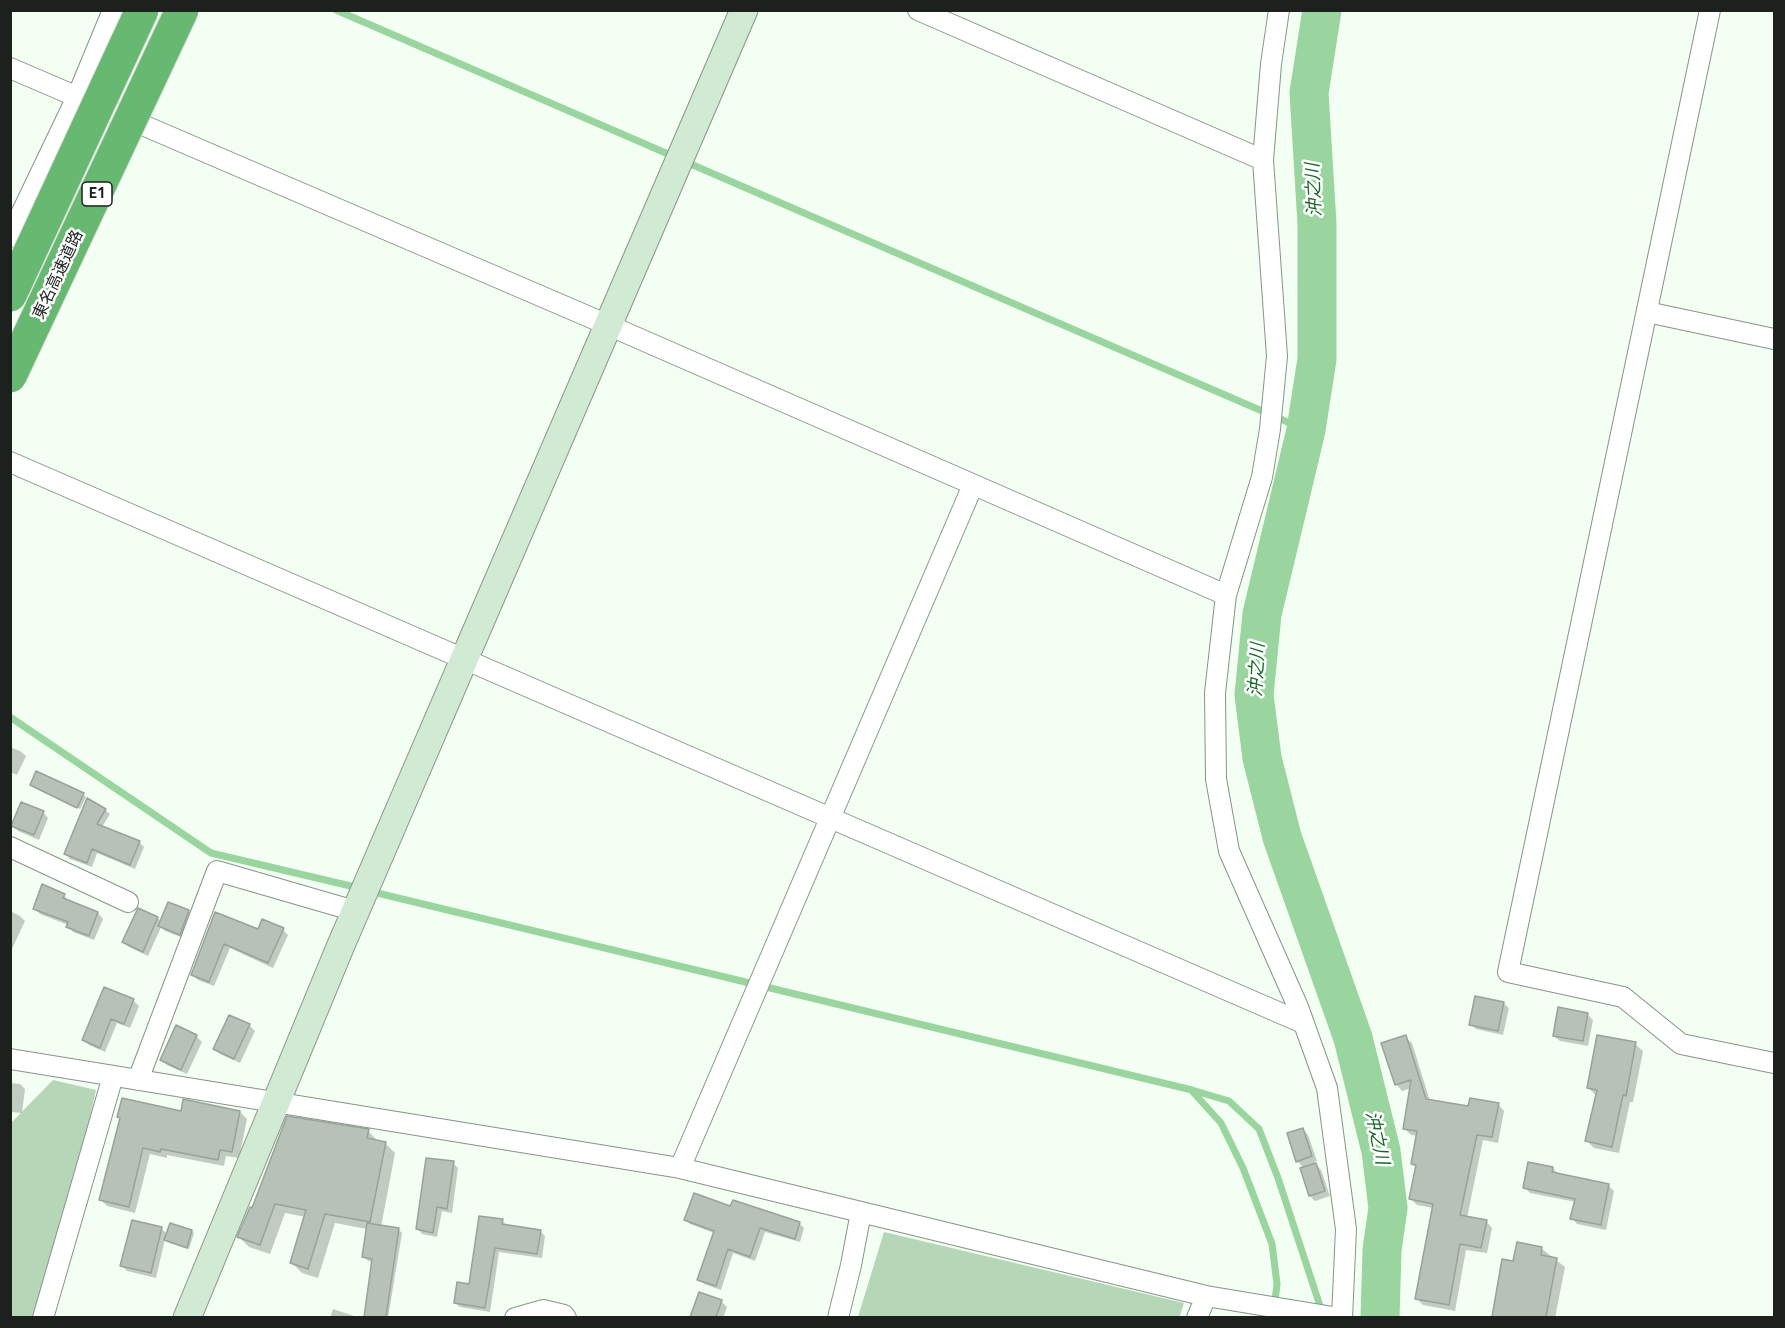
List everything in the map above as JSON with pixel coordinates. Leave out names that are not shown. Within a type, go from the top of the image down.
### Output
[{"type":"highway","name":"E1","points":[[10,295],[142,10]]},
{"type":"highway","name":"東名高速道路","points":[[10,376],[182,10]]},
{"type":"street","points":[[10,237],[77,97],[114,10]]},
{"type":"street","points":[[187,1317],[371,875],[744,10]]},
{"type":"street","points":[[918,10],[1263,160]]},
{"type":"street","points":[[10,1059],[275,1104],[680,1168],[1206,1296],[1283,1313],[1340,1317],[1346,1229],[1327,1088],[1303,1023],[1229,851],[1216,779],[1215,693],[1226,595],[1262,477],[1270,429],[1277,356],[1263,160],[1271,64],[1279,10]]},
{"type":"street","points":[[1710,10],[1508,972],[1623,997],[1681,1044],[1774,1063]]},
{"type":"street","points":[[10,68],[608,325],[1226,595]]},
{"type":"street","points":[[1647,312],[1774,339]]},
{"type":"street","points":[[10,462],[1303,1023]]},
{"type":"street","points":[[680,1168],[973,484]]},
{"type":"street","points":[[10,847],[128,902]]},
{"type":"street","points":[[138,1080],[217,871],[357,908]]},
{"type":"street","points":[[43,1317],[112,1076]]},
{"type":"street","points":[[838,1317],[861,1212]]},
{"type":"street","points":[[1197,1317],[1206,1296]]},
{"type":"street","points":[[515,1317],[543,1310],[566,1317]]},
{"type":"green space","points":[[53,1080],[96,1090],[45,1317],[11,1317],[10,1124]]},
{"type":"green space","points":[[884,1232],[1184,1303],[1179,1318],[858,1317]]},
{"type":"building","points":[[36,771],[84,793],[77,808],[30,785]]},
{"type":"building","points":[[87,798],[106,809],[97,824],[140,841],[130,865],[92,849],[87,863],[64,854]]},
{"type":"building","points":[[21,802],[44,811],[34,835],[11,826]]},
{"type":"building","points":[[42,884],[65,894],[63,898],[98,912],[89,936],[66,927],[68,922],[33,909]]},
{"type":"building","points":[[168,902],[189,910],[180,935],[158,926]]},
{"type":"building","points":[[138,908],[158,917],[143,952],[122,942]]},
{"type":"building","points":[[215,912],[258,929],[262,919],[284,928],[268,963],[224,944],[209,982],[191,975]]},
{"type":"building","points":[[104,987],[134,999],[124,1024],[111,1019],[100,1048],[82,1040]]},
{"type":"building","points":[[1475,996],[1504,1002],[1498,1031],[1469,1025]]},
{"type":"building","points":[[1558,1007],[1588,1013],[1583,1041],[1553,1036]]},
{"type":"building","points":[[229,1015],[250,1024],[234,1059],[213,1049]]},
{"type":"building","points":[[176,1025],[197,1035],[181,1070],[160,1060]]},
{"type":"building","points":[[1406,1035],[1426,1099],[1468,1106],[1470,1098],[1499,1103],[1492,1137],[1477,1135],[1460,1215],[1487,1220],[1481,1248],[1460,1244],[1449,1305],[1415,1299],[1433,1204],[1409,1199],[1416,1165],[1411,1164],[1417,1131],[1403,1129],[1411,1080],[1395,1085],[1381,1043]]},
{"type":"building","points":[[1597,1035],[1636,1042],[1626,1096],[1623,1095],[1612,1147],[1585,1141],[1597,1090],[1587,1088]]},
{"type":"building","points":[[122,1098],[181,1111],[183,1099],[240,1111],[232,1152],[220,1150],[218,1160],[161,1149],[160,1152],[143,1148],[129,1207],[99,1200],[120,1118],[117,1117]]},
{"type":"building","points":[[287,1116],[369,1129],[367,1138],[386,1142],[370,1222],[325,1214],[308,1269],[290,1263],[306,1210],[275,1204],[260,1245],[237,1237],[250,1207],[252,1208]]},
{"type":"building","points":[[1303,1128],[1312,1156],[1296,1162],[1287,1133]]},
{"type":"building","points":[[426,1158],[454,1161],[447,1209],[437,1207],[433,1233],[416,1229]]},
{"type":"building","points":[[1528,1162],[1553,1167],[1552,1172],[1609,1184],[1601,1225],[1570,1219],[1575,1199],[1523,1188]]},
{"type":"building","points":[[1316,1163],[1325,1191],[1309,1196],[1300,1168]]},
{"type":"building","points":[[694,1193],[730,1206],[733,1200],[800,1222],[795,1239],[760,1228],[750,1257],[728,1249],[716,1286],[697,1280],[714,1231],[684,1220]]},
{"type":"building","points":[[479,1216],[503,1219],[502,1224],[541,1230],[537,1254],[495,1248],[485,1308],[454,1303],[457,1282],[469,1284]]},
{"type":"building","points":[[132,1220],[162,1227],[151,1273],[120,1266]]},
{"type":"building","points":[[170,1223],[192,1230],[187,1248],[164,1240]]},
{"type":"building","points":[[367,1223],[399,1228],[386,1317],[364,1317],[372,1259],[362,1257]]},
{"type":"building","points":[[1517,1242],[1542,1247],[1541,1255],[1557,1258],[1546,1317],[1492,1317],[1502,1259],[1513,1261]]},
{"type":"building","points":[[699,1292],[722,1300],[716,1317],[690,1317]]},
{"type":"waterway","points":[[336,10],[675,157]]},
{"type":"waterway","name":"沖之川","points":[[1322,10],[1309,93],[1317,224],[1317,359],[1306,430],[1262,614],[1254,695],[1262,758],[1282,837],[1353,1038],[1381,1151],[1388,1208],[1382,1250],[1380,1318]]},
{"type":"waterway","points":[[686,162],[1306,430]]},
{"type":"waterway","points":[[10,717],[211,853],[359,888]]},
{"type":"waterway","points":[[369,891],[1192,1090],[1229,1101],[1259,1129],[1278,1178],[1322,1312]]},
{"type":"waterway","points":[[1193,1092],[1221,1123],[1243,1168],[1272,1244],[1277,1284],[1273,1318]]}]
